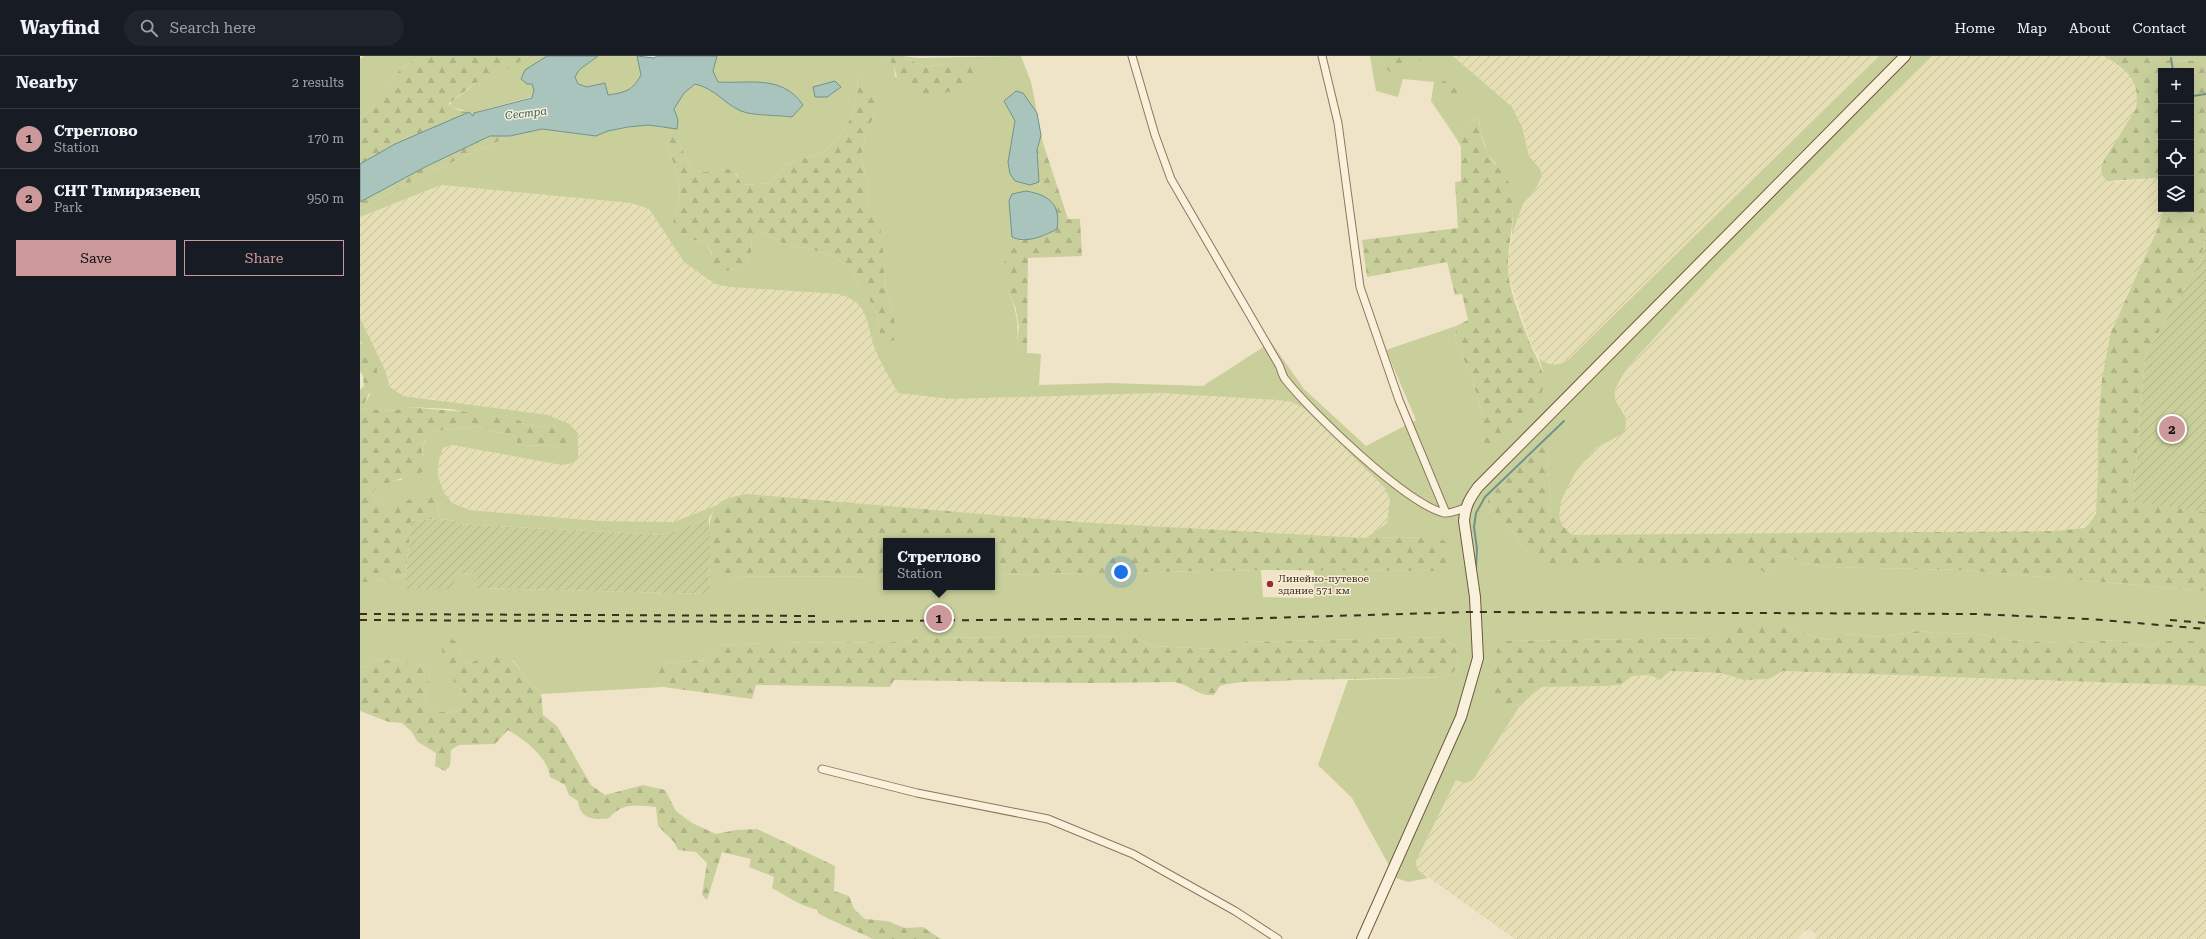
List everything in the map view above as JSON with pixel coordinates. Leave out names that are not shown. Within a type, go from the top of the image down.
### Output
[{"type":"street","points":[[1132,56],[1155,135],[1171,179],[1279,365],[1284,377],[1333,428],[1396,485],[1424,504],[1446,513],[1465,508]]},
{"type":"street","points":[[1322,56],[1338,123],[1360,287],[1400,400],[1446,513]]},
{"type":"street","points":[[1362,939],[1461,717],[1478,658],[1474,598],[1464,521],[1465,508],[1478,487],[1905,56]]},
{"type":"street","points":[[822,769],[917,793],[1012,811],[1055,821],[1088,834],[1147,861],[1235,911],[1278,939]]},
{"type":"shaded area","points":[[1453,56],[1879,56],[1569,359],[1559,365],[1554,365],[1543,361],[1532,347],[1510,281],[1507,266],[1512,234],[1523,204],[1536,188],[1540,169],[1529,156],[1522,127],[1512,107]]},
{"type":"shaded area","points":[[1932,56],[2104,56],[2132,76],[2138,100],[2137,109],[2104,160],[2114,182],[2155,178],[2158,180],[2158,212],[2162,212],[2158,228],[2111,332],[2097,508],[2089,524],[2076,530],[2055,531],[1572,535],[1564,529],[1559,517],[1561,501],[1575,473],[1596,448],[1624,433],[1624,411],[1616,402],[1614,395],[1617,386],[1632,363],[1693,294]]},
{"type":"shaded area","points":[[441,185],[631,203],[649,209],[684,262],[715,284],[730,287],[838,294],[848,296],[859,305],[866,315],[875,349],[952,399],[1161,393],[1292,402],[1303,408],[1385,488],[1390,500],[1387,523],[1366,538],[1078,522],[747,494],[728,498],[703,512],[674,522],[600,521],[470,510],[452,503],[444,492],[438,477],[439,460],[443,448],[452,445],[562,465],[578,433],[433,399],[403,396],[390,387],[385,370],[360,318],[360,217]]},
{"type":"shaded area","points":[[1669,671],[1721,673],[1744,680],[1769,679],[1783,671],[2206,686],[2206,939],[1815,939],[1816,934],[1810,930],[1804,931],[1797,939],[1515,939],[1417,869],[1416,861],[1456,780],[1473,780],[1521,704],[1529,697],[1542,687],[1621,685],[1632,676],[1650,675],[1660,680]]},
{"type":"green space","points":[[364,56],[421,56],[396,74],[378,102],[360,117],[360,59]]},
{"type":"green space","points":[[421,56],[528,56],[513,66],[476,83],[449,103],[450,106],[461,111],[469,112],[360,164],[360,117],[371,109],[378,101],[396,74]]},
{"type":"green space","points":[[528,56],[547,56],[538,62],[532,84],[534,90],[532,97],[483,110],[473,116],[466,111],[450,106],[452,100],[475,84]]},
{"type":"green space","points":[[598,56],[637,56],[641,75],[628,90],[608,95],[605,83],[587,87],[578,84],[575,76],[579,70]]},
{"type":"green space","points":[[717,56],[883,56],[894,65],[895,77],[948,63],[924,67],[902,56],[919,58],[1021,56],[1031,82],[1043,143],[1037,150],[1040,187],[1056,208],[1020,241],[1007,288],[1013,302],[1016,315],[1018,328],[1017,344],[1027,353],[1041,354],[1039,385],[1110,383],[1203,386],[1271,342],[1304,389],[1366,446],[1416,420],[1386,350],[1456,326],[1455,339],[1471,376],[1483,416],[1543,372],[1539,358],[1550,364],[1565,362],[1569,359],[1879,56],[1932,56],[1715,272],[1630,366],[1617,386],[1615,393],[1617,403],[1625,418],[1626,425],[1624,433],[1596,448],[1575,473],[1561,501],[1559,517],[1564,529],[1549,513],[1551,495],[1547,461],[1551,440],[1488,506],[1515,534],[1528,554],[1757,568],[1767,574],[1774,575],[1776,557],[1786,555],[1804,564],[1829,567],[1962,570],[2206,591],[2206,641],[2164,641],[2149,647],[2118,640],[2065,643],[2007,640],[1972,633],[1946,634],[1918,631],[1882,637],[1843,634],[1831,640],[1813,637],[1797,629],[1781,626],[1723,630],[1716,638],[1508,641],[1496,693],[1508,706],[1521,704],[1473,780],[1465,783],[1456,780],[1416,861],[1417,869],[1428,878],[1408,882],[1396,878],[1352,798],[1318,765],[1348,680],[1447,677],[1459,667],[1456,647],[1442,637],[1246,642],[1242,650],[1152,646],[1134,636],[919,638],[904,642],[765,643],[721,645],[711,653],[707,661],[694,660],[672,663],[661,662],[655,683],[663,687],[541,694],[526,679],[514,661],[477,660],[468,664],[461,654],[461,649],[454,668],[455,675],[453,681],[468,698],[468,704],[455,711],[443,712],[437,710],[427,702],[424,695],[430,678],[426,667],[386,660],[380,660],[366,666],[360,666],[360,582],[373,582],[406,574],[406,589],[454,589],[454,574],[477,573],[478,588],[710,594],[710,577],[883,576],[883,590],[995,590],[995,575],[1261,570],[1263,597],[1314,598],[1314,570],[1445,571],[1433,537],[1366,538],[1387,523],[1390,500],[1385,488],[1303,408],[1292,402],[1161,393],[952,399],[898,393],[875,349],[865,315],[856,302],[838,294],[730,287],[715,284],[684,262],[649,209],[631,203],[441,185],[360,217],[360,209],[428,173],[510,136],[542,129],[596,136],[608,131],[628,127],[648,125],[664,128],[678,120],[673,109],[684,93],[695,84],[709,89],[735,108],[746,113],[791,117],[735,83],[718,82],[713,71]],"holes":[[[857,74],[865,77],[876,111],[865,136],[861,157],[868,185],[867,209],[885,270],[884,281],[893,313],[880,333],[877,315],[870,301],[857,284],[851,268],[833,256],[808,248],[788,246],[762,232],[752,239],[751,255],[746,265],[720,273],[706,242],[692,240],[673,221],[680,196],[677,173],[665,140],[677,138],[691,168],[702,173],[736,174],[742,185],[771,183],[783,167],[797,160],[824,152],[842,133],[852,116],[858,91]]]},
{"type":"green space","points":[[883,56],[902,56],[924,67],[948,63],[974,63],[979,76],[957,89],[947,92],[937,94],[918,93],[902,84],[897,76],[894,65]]},
{"type":"green space","points":[[1370,56],[1383,56],[1382,57],[1405,67],[1409,61],[1420,61],[1420,56],[1453,56],[1512,107],[1522,127],[1529,156],[1540,169],[1542,176],[1536,188],[1523,204],[1512,234],[1513,211],[1496,164],[1488,154],[1481,133],[1479,118],[1465,124],[1456,138],[1431,101],[1434,82],[1403,79],[1398,97],[1376,91]]},
{"type":"green space","points":[[1383,56],[1420,56],[1420,61],[1409,61],[1405,67],[1392,73],[1383,67]]},
{"type":"green space","points":[[2104,56],[2149,56],[2159,60],[2206,61],[2206,237],[2200,262],[2145,356],[2133,501],[2206,512],[2206,591],[1962,570],[1829,567],[1804,564],[1786,555],[1776,557],[1774,576],[1757,568],[1565,568],[1546,564],[1528,554],[1515,534],[1488,506],[1488,496],[1547,435],[1551,440],[1547,461],[1551,495],[1549,513],[1572,535],[2055,531],[2084,528],[2089,524],[2096,513],[2098,429],[2102,379],[2111,332],[2158,228],[2162,212],[2194,212],[2194,68],[2158,68],[2158,180],[2155,178],[2107,181],[2102,175],[2101,168],[2104,160],[2136,109],[2137,99],[2134,83],[2130,76],[2119,66]]},
{"type":"green space","points":[[2149,56],[2206,56],[2206,61],[2159,60]]},
{"type":"green space","points":[[857,74],[865,77],[875,93],[876,111],[865,136],[861,157],[868,185],[867,209],[879,216],[885,270],[884,281],[893,313],[897,340],[888,341],[880,333],[877,315],[870,301],[857,284],[851,268],[833,256],[808,248],[788,246],[762,232],[752,239],[751,255],[746,265],[720,273],[712,269],[712,254],[706,242],[681,238],[673,221],[680,196],[677,173],[665,140],[671,135],[677,138],[691,168],[703,172],[729,169],[733,172],[742,185],[771,183],[783,167],[797,160],[824,152],[842,133],[852,116],[858,91]]},
{"type":"green space","points":[[1446,80],[1457,84],[1460,93],[1451,99],[1441,97],[1442,82]]},
{"type":"green space","points":[[1479,118],[1486,149],[1490,157],[1506,177],[1510,186],[1513,209],[1508,256],[1509,279],[1518,313],[1542,371],[1544,382],[1541,396],[1531,412],[1497,447],[1488,449],[1479,427],[1483,416],[1471,376],[1455,339],[1456,326],[1468,320],[1462,294],[1455,295],[1447,262],[1367,277],[1362,240],[1458,228],[1455,182],[1461,181],[1461,147],[1456,138],[1465,124]]},
{"type":"green space","points":[[490,136],[510,136],[428,173],[360,209],[360,202],[427,166]]},
{"type":"green space","points":[[1043,143],[1068,219],[1080,219],[1082,256],[1028,258],[1027,353],[1017,344],[1019,327],[1016,309],[1007,288],[1003,269],[1008,249],[1020,241],[1046,235],[1056,208],[1040,187],[1037,150]]},
{"type":"green space","points":[[2206,237],[2206,512],[2133,502],[2145,356],[2200,262]]},
{"type":"green space","points":[[360,318],[385,370],[390,387],[403,396],[548,415],[569,424],[578,433],[578,457],[572,463],[562,465],[452,445],[443,448],[439,460],[438,477],[444,492],[452,503],[470,510],[600,521],[674,522],[717,505],[709,518],[665,535],[456,524],[456,521],[439,519],[437,501],[414,497],[393,509],[378,504],[373,494],[375,489],[389,481],[401,480],[425,460],[423,451],[424,444],[433,431],[482,426],[490,431],[513,434],[517,439],[516,446],[549,445],[559,449],[558,428],[526,425],[513,416],[471,414],[451,409],[407,407],[393,411],[361,408],[370,395],[362,342],[360,342]]},
{"type":"green space","points":[[360,342],[378,363],[376,380],[362,408],[393,411],[407,407],[513,416],[526,425],[558,428],[569,435],[569,444],[559,449],[549,445],[516,446],[517,439],[513,434],[490,431],[482,426],[433,431],[424,442],[422,451],[425,460],[422,472],[392,481],[375,489],[373,494],[378,504],[393,508],[414,497],[430,491],[437,501],[439,519],[411,521],[406,574],[373,582],[360,582],[360,390],[364,386],[363,376],[360,371]]},
{"type":"green space","points":[[747,494],[1078,522],[1366,538],[1433,537],[1443,540],[1450,545],[1452,566],[1445,571],[1261,570],[995,575],[995,538],[883,538],[883,576],[710,577],[709,528],[711,518],[718,504],[732,497]]},
{"type":"green space","points":[[709,518],[710,594],[477,588],[477,573],[455,574],[454,589],[406,589],[411,521],[439,519],[456,521],[456,524],[665,535]]},
{"type":"green space","points":[[1731,626],[1781,626],[1797,629],[1813,637],[1831,640],[1842,634],[1882,637],[1918,631],[1946,634],[1972,633],[2007,640],[2065,643],[2118,640],[2149,647],[2164,641],[2206,641],[2206,686],[1783,671],[1769,679],[1744,680],[1721,673],[1670,671],[1660,680],[1650,675],[1632,676],[1621,685],[1542,687],[1521,704],[1508,706],[1498,699],[1496,693],[1491,693],[1489,687],[1497,650],[1500,644],[1508,641],[1716,638],[1723,630]]},
{"type":"green space","points":[[1134,636],[1152,646],[1242,650],[1246,642],[1442,637],[1456,647],[1459,667],[1447,677],[1293,680],[1229,684],[1220,686],[1214,695],[1206,695],[1197,692],[1187,686],[1175,682],[1086,683],[894,680],[890,687],[756,685],[752,699],[663,687],[655,683],[650,676],[653,667],[661,662],[673,663],[694,660],[707,661],[711,653],[721,645],[765,643],[904,642],[919,638]]},
{"type":"green space","points":[[446,639],[452,639],[459,644],[461,654],[468,664],[477,660],[480,653],[496,655],[514,662],[526,679],[541,694],[543,715],[557,726],[591,785],[605,795],[643,785],[665,790],[676,811],[692,823],[716,834],[736,830],[757,829],[835,866],[834,891],[849,896],[854,909],[865,919],[887,921],[905,928],[923,927],[941,939],[873,939],[819,914],[817,909],[800,904],[772,888],[774,877],[749,867],[751,859],[722,852],[707,900],[702,895],[707,863],[696,852],[678,850],[674,842],[658,826],[656,807],[637,805],[625,807],[619,809],[609,818],[603,819],[584,815],[579,807],[578,801],[569,795],[565,785],[550,777],[545,763],[535,750],[508,730],[495,744],[459,745],[451,750],[450,766],[445,771],[435,766],[436,753],[418,742],[411,731],[402,723],[389,722],[360,711],[360,666],[366,666],[380,660],[386,660],[426,667],[430,678],[424,695],[427,702],[432,707],[443,712],[455,711],[468,704],[468,698],[453,681],[454,674],[442,651]]},
{"type":"water","name":"Сестра","points":[[547,56],[598,56],[579,70],[575,77],[578,84],[587,87],[605,83],[608,95],[628,90],[638,80],[641,75],[637,56],[654,58],[657,56],[717,56],[713,71],[718,82],[753,82],[775,85],[795,95],[803,105],[792,117],[746,113],[735,108],[709,89],[695,84],[684,93],[674,109],[678,120],[677,129],[648,125],[608,131],[596,136],[542,129],[510,136],[490,136],[427,166],[360,202],[360,164],[395,144],[469,112],[473,116],[474,113],[532,98],[534,90],[532,84],[527,84],[521,79],[525,70]]},
{"type":"water","points":[[835,81],[841,87],[827,97],[815,97],[813,87]]},
{"type":"water","points":[[1016,91],[1023,93],[1037,113],[1041,135],[1037,150],[1039,182],[1030,185],[1015,181],[1010,174],[1008,162],[1015,121],[1004,101]]},
{"type":"water","points":[[1026,191],[1041,195],[1052,202],[1057,213],[1058,220],[1057,229],[1035,238],[1023,240],[1012,237],[1009,201],[1012,194]]},
{"type":"waterway","points":[[2171,58],[2173,68]]},
{"type":"waterway","points":[[2194,96],[2206,94]]},
{"type":"waterway","points":[[1476,570],[1477,549],[1474,527],[1476,513],[1485,497],[1564,421]]},
{"type":"railway","points":[[360,620],[795,622],[1074,619],[1198,620],[1469,612],[1975,614],[2090,619],[2206,629]]},
{"type":"railway","points":[[360,614],[821,616]]},
{"type":"railway","points":[[2170,620],[2206,623]]},
{"type":"place","name":"СНТ Тимирязевец","points":[[2172,429]]},
{"type":"place","name":"Линейно-путевое здание 571 км","points":[[1270,584]]},
{"type":"place","name":"Стреглово","points":[[939,618]]}]
